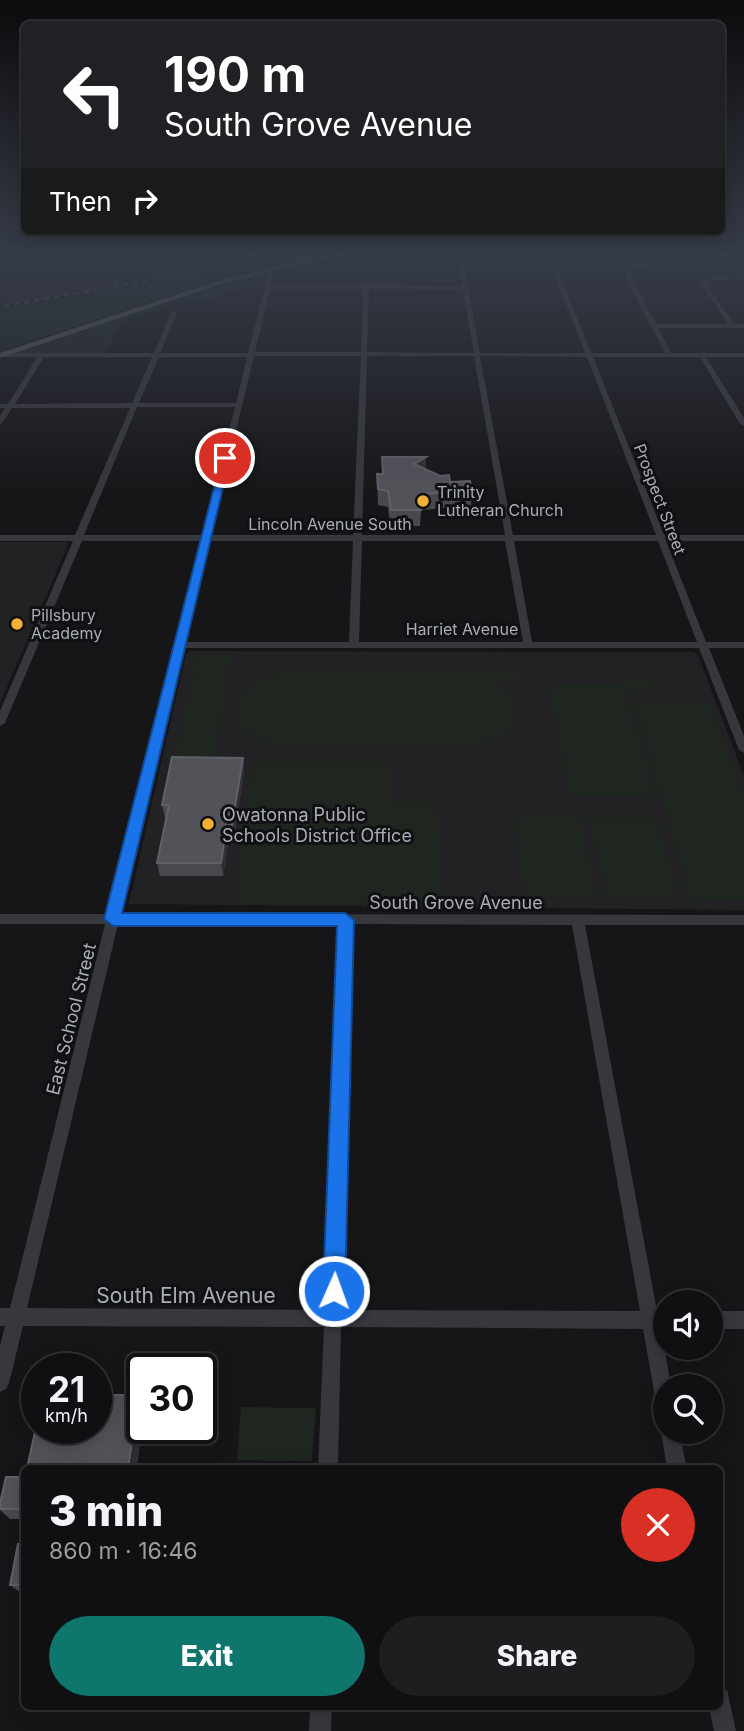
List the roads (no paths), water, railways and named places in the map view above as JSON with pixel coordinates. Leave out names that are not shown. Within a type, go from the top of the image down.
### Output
[{"type":"main road","points":[[2,356],[63,335]]},
{"type":"street","points":[[0,723],[165,335]]},
{"type":"street","name":"East School Street","points":[[0,1384],[8,1317],[113,919],[256,335]]},
{"type":"street","points":[[354,645],[364,335]]},
{"type":"street","points":[[473,335],[528,645]]},
{"type":"street","name":"Prospect Street","points":[[581,335],[744,750]]},
{"type":"street","points":[[659,335],[669,355]]},
{"type":"street","points":[[702,355],[744,424]]},
{"type":"street","points":[[2,356],[744,355]]},
{"type":"street","points":[[0,422],[41,356]]},
{"type":"street","points":[[0,406],[238,405]]},
{"type":"street","name":"Lincoln Avenue South","points":[[0,538],[744,538]]},
{"type":"street","name":"Harriet Avenue","points":[[179,645],[744,645]]},
{"type":"street","name":"South Grove Avenue","points":[[0,919],[744,920]]},
{"type":"street","points":[[328,1465],[345,920]]},
{"type":"street","points":[[578,920],[653,1300]]},
{"type":"street","name":"South Elm Avenue","points":[[8,1317],[653,1320]]},
{"type":"street","points":[[723,1320],[744,1320]]},
{"type":"street","points":[[672,1444],[676,1465]]},
{"type":"street","points":[[320,1731],[321,1710]]},
{"type":"street","points":[[721,1710],[725,1731]]},
{"type":"place","name":"Trinity Lutheran Church","points":[[423,501]]},
{"type":"place","name":"Pillsbury Academy","points":[[17,624]]},
{"type":"place","name":"Owatonna Public Schools District Office","points":[[208,824]]}]
